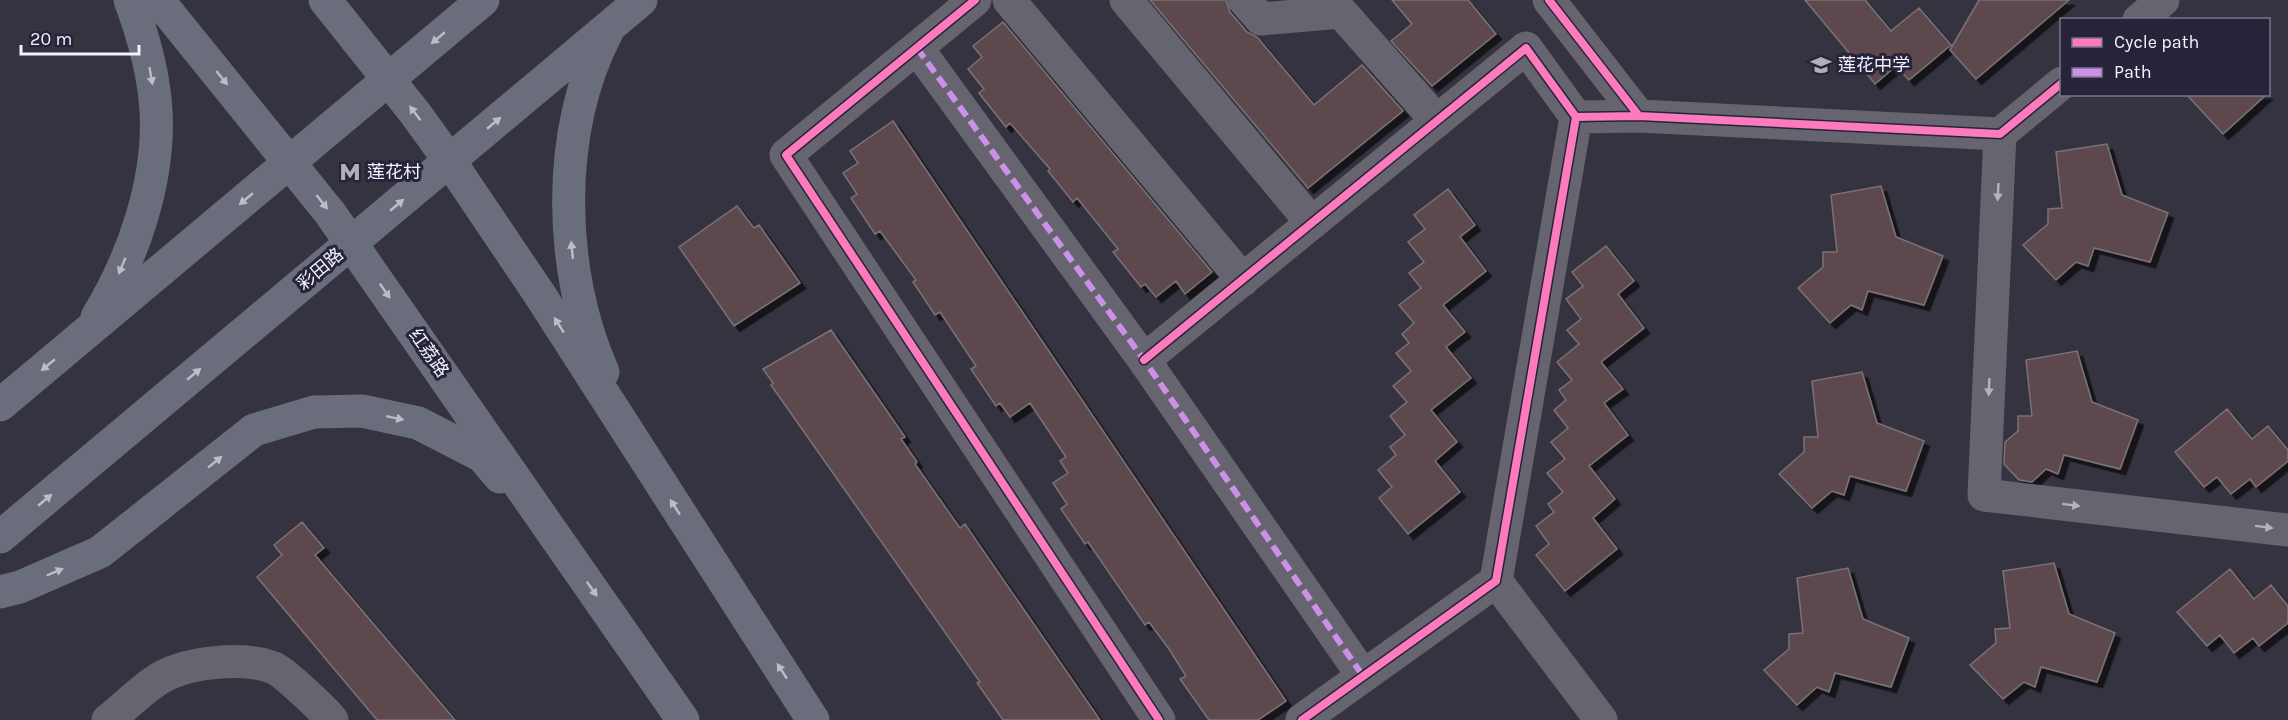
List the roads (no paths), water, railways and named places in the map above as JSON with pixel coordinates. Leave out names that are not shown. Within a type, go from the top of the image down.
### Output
[{"type":"main road","points":[[87,332],[106,303],[132,243],[147,196],[154,154],[156,113],[154,91],[142,37],[130,0]]},
{"type":"main road","name":"红荔路","points":[[158,0],[290,162],[352,243],[683,720]]},
{"type":"main road","points":[[325,0],[389,79],[449,160],[540,295],[813,720]]},
{"type":"main road","points":[[0,405],[483,0]]},
{"type":"main road","name":"彩田路","points":[[0,537],[641,0]]},
{"type":"main road","points":[[610,26],[591,70],[574,131],[570,178],[570,235],[574,265],[589,332],[601,366],[646,463]]},
{"type":"main road","points":[[0,592],[20,587],[100,552],[254,430],[314,412],[362,411],[417,423],[482,456],[569,556]]},
{"type":"street","points":[[975,0],[786,155],[1159,720]]},
{"type":"street","points":[[1009,0],[1243,280]]},
{"type":"street","points":[[1126,0],[1312,223]]},
{"type":"street","points":[[1244,0],[1261,19],[1341,12],[1437,121]]},
{"type":"street","points":[[1549,0],[1639,116]]},
{"type":"street","points":[[2141,18],[2163,0]]},
{"type":"street","points":[[917,48],[1144,360],[1363,676]]},
{"type":"street","points":[[1144,360],[1526,48],[1576,117],[1496,581],[1302,720]]},
{"type":"street","points":[[1576,117],[1639,116],[2000,134],[2060,84]]},
{"type":"street","points":[[2000,134],[1984,495],[2288,530]]},
{"type":"street","points":[[1496,581],[1601,720]]},
{"type":"street","points":[[108,720],[162,677],[202,662],[242,662],[274,668],[325,711],[332,720]]},
{"type":"place","name":"莲花中学","points":[[1821,65]]},
{"type":"place","name":"莲花村","points":[[350,172]]}]
